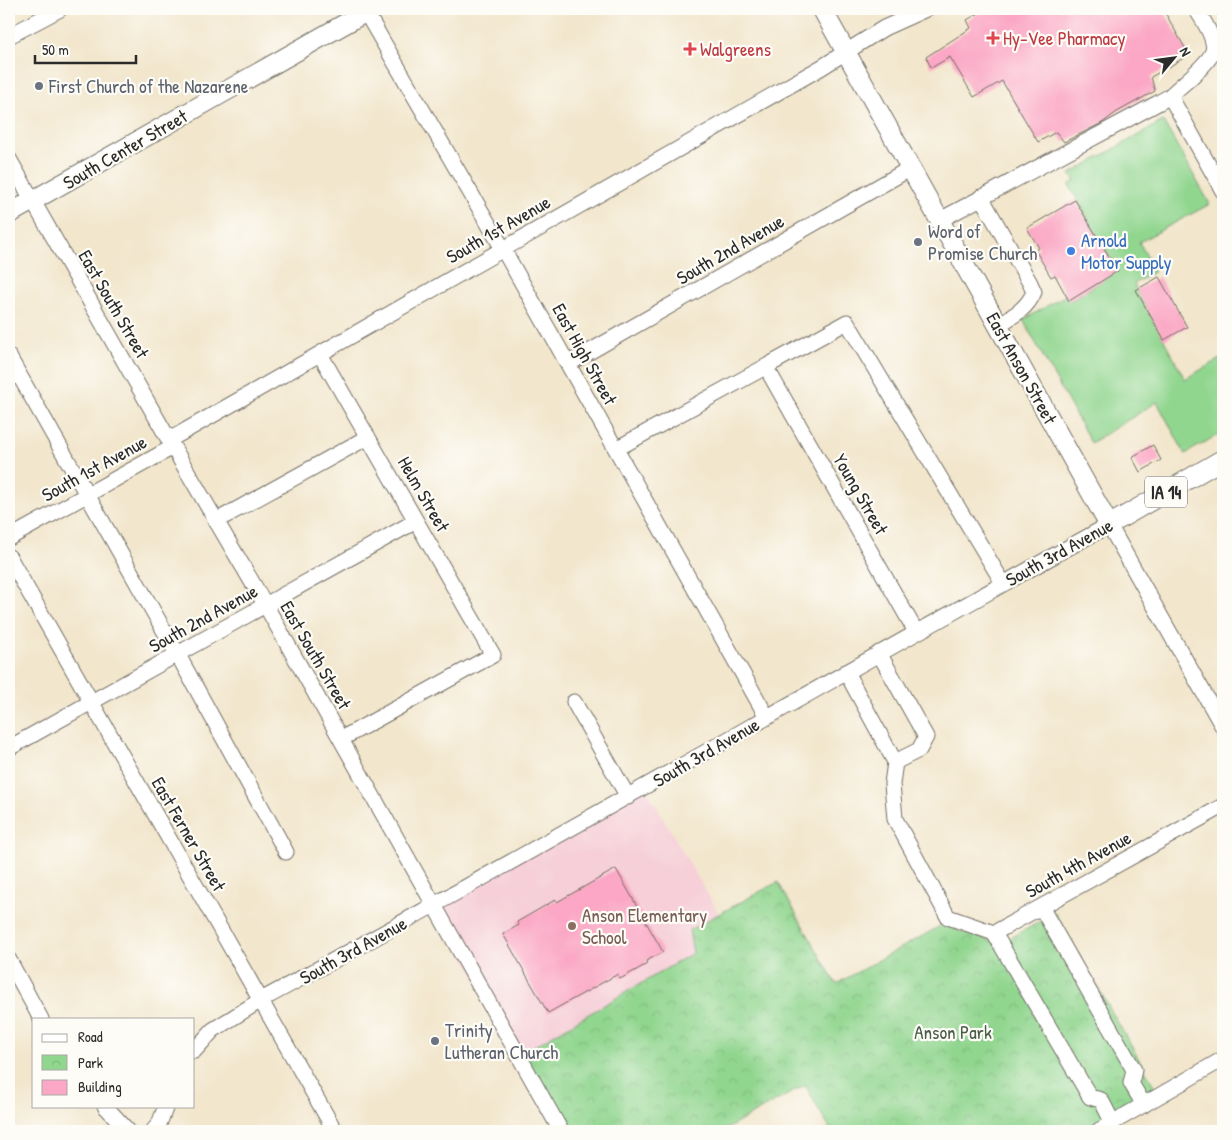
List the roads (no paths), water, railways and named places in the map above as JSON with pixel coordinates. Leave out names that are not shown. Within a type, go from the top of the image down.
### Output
[{"type":"main road","name":"East Anson Street","points":[[822,9],[1109,525]]},
{"type":"main road","name":"South Center Street","points":[[9,214],[367,10]]},
{"type":"main road","name":"South 3rd Avenue","points":[[1109,525],[1223,459]]},
{"type":"street","points":[[9,36],[60,9]]},
{"type":"street","name":"South 1st Avenue","points":[[9,538],[87,495],[320,354],[846,52],[884,28],[926,9]]},
{"type":"street","points":[[940,220],[1170,96],[1200,69],[1213,51],[1212,41],[1203,19],[1196,9]]},
{"type":"street","name":"East High Street","points":[[367,10],[767,717]]},
{"type":"street","points":[[1170,96],[1223,191]]},
{"type":"street","name":"East South Street","points":[[9,159],[170,444],[266,606],[561,1131]]},
{"type":"street","name":"South 2nd Avenue","points":[[568,364],[911,168]]},
{"type":"street","points":[[981,197],[1034,292],[1030,302],[1019,312],[998,325]]},
{"type":"street","points":[[616,449],[847,322],[1003,583]]},
{"type":"street","name":"Helm Street","points":[[320,354],[493,655],[341,739]]},
{"type":"street","points":[[9,357],[178,655],[286,852]]},
{"type":"street","name":"Young Street","points":[[771,376],[916,632]]},
{"type":"street","points":[[216,521],[368,437]]},
{"type":"street","name":"South 2nd Avenue","points":[[9,748],[416,522]]},
{"type":"street","name":"South 3rd Avenue","points":[[195,1050],[213,1030],[261,1000],[628,797],[916,632],[1109,525]]},
{"type":"street","name":"East Anson Street","points":[[1109,525],[1223,727]]},
{"type":"street","name":"East Ferner Street","points":[[9,557],[335,1131]]},
{"type":"street","points":[[879,653],[926,737],[919,750],[895,762]]},
{"type":"street","points":[[846,672],[895,762],[892,784],[894,819],[948,917],[994,933],[1090,1097],[1101,1100],[1113,1122]]},
{"type":"street","points":[[574,702],[628,797]]},
{"type":"street","name":"South 4th Avenue","points":[[994,933],[1223,806]]},
{"type":"street","points":[[1041,907],[1134,1070],[1131,1083],[1144,1105]]},
{"type":"street","points":[[9,960],[40,1018]]},
{"type":"street","points":[[1098,1131],[1223,1059]]},
{"type":"street","points":[[107,1108],[128,1131]]},
{"type":"street","points":[[153,1131],[159,1124],[165,1108]]},
{"type":"place","name":"Hy-Vee Pharmacy","points":[[993,38]]},
{"type":"place","name":"Walgreens","points":[[690,49]]},
{"type":"place","name":"First Church of the Nazarene","points":[[39,86]]},
{"type":"place","name":"Word of Promise Church","points":[[918,242]]},
{"type":"place","name":"Arnold Motor Supply","points":[[1071,251]]},
{"type":"place","name":"Anson Elementary School","points":[[572,926]]},
{"type":"place","name":"Trinity Lutheran Church","points":[[435,1041]]},
{"type":"park label","name":"Anson Park","points":[[953,1032]]}]
